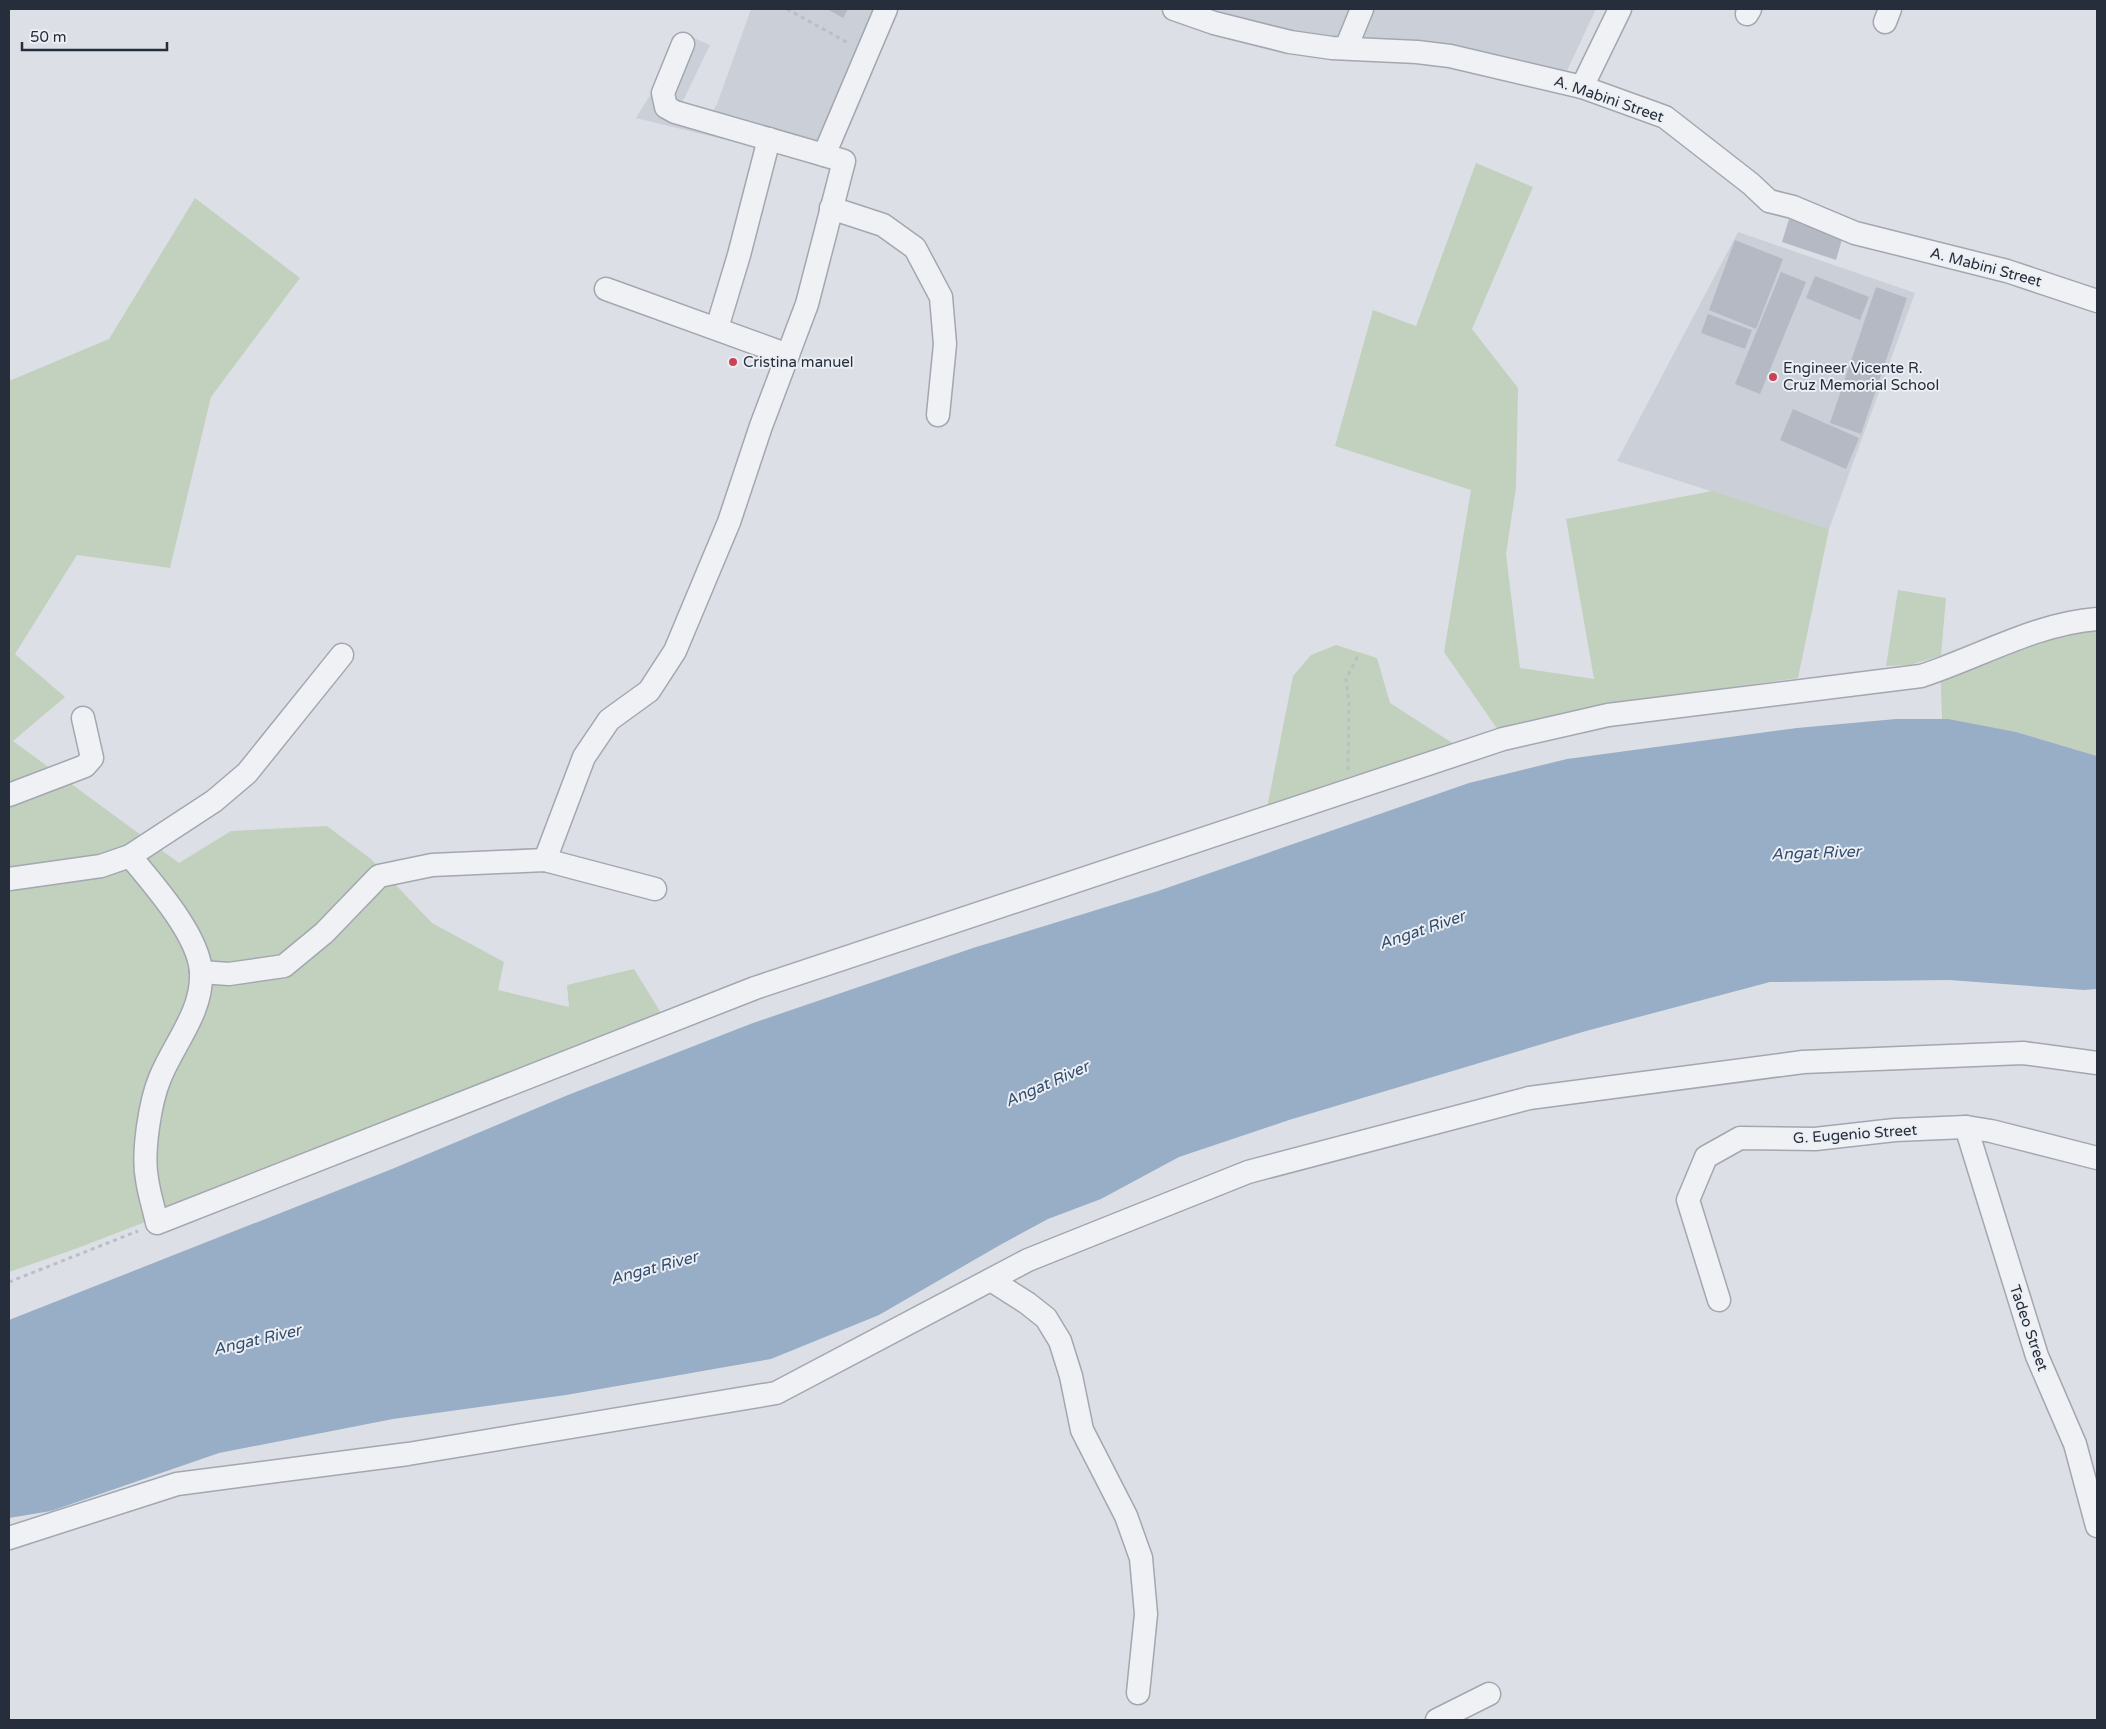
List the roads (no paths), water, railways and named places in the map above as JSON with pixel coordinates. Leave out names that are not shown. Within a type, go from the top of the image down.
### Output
[{"type":"street","points":[[824,155],[886,9]]},
{"type":"street","name":"A. Mabini Street","points":[[1174,9],[1214,23],[1290,42],[1450,56],[1582,87],[1665,117],[1751,184],[1769,201],[1793,207],[1855,233],[2007,271],[2097,301]]},
{"type":"street","points":[[1346,48],[1362,9]]},
{"type":"street","points":[[1582,87],[1620,9]]},
{"type":"street","points":[[545,860],[584,756],[609,720],[649,691],[676,651],[729,522],[761,426],[807,304],[844,161],[675,112],[666,107],[663,92],[683,44]]},
{"type":"street","points":[[717,328],[739,254],[769,139]]},
{"type":"street","points":[[831,208],[883,225],[915,248],[941,297],[945,344],[938,415]]},
{"type":"street","points":[[606,288],[788,355]]},
{"type":"street","points":[[130,856],[178,918],[195,949],[201,972],[198,998],[192,1017],[160,1078],[152,1106],[146,1140],[146,1177],[157,1223],[755,988],[1503,739],[1608,714],[1921,676],[1945,668],[2020,636],[2045,628],[2097,619]]},
{"type":"street","points":[[9,879],[101,866],[130,856],[214,801],[247,773],[342,655]]},
{"type":"street","points":[[9,795],[85,766],[92,758],[83,718]]},
{"type":"street","points":[[201,972],[229,974],[284,966],[324,933],[379,876],[432,865],[545,860],[655,889]]},
{"type":"street","points":[[9,1538],[177,1484],[408,1454],[776,1393],[1028,1260],[1248,1172],[1529,1098],[1803,1062],[2023,1053],[2097,1063]]},
{"type":"street","name":"G. Eugenio Street","points":[[1719,1300],[1688,1200],[1706,1157],[1740,1138],[1815,1139],[1895,1130],[1966,1127],[2097,1158]]},
{"type":"street","name":"Tadeo Street","points":[[1966,1127],[2037,1356],[2075,1444],[2097,1526]]},
{"type":"street","points":[[990,1280],[1028,1303],[1046,1318],[1060,1341],[1071,1376],[1082,1430],[1129,1524],[1141,1558],[1146,1614],[1138,1693]]},
{"type":"street","points":[[1437,1720],[1489,1694]]},
{"type":"water","name":"Angat River","points":[[1896,719],[1948,719],[2016,732],[2097,756],[2097,989],[2084,990],[1949,980],[1770,982],[1586,1031],[1289,1120],[1179,1157],[1101,1199],[1048,1219],[879,1315],[771,1359],[566,1395],[393,1419],[219,1453],[51,1511],[9,1518],[9,1320],[392,1169],[568,1095],[753,1023],[973,948],[1158,891],[1469,783],[1567,759],[1797,728]]},
{"type":"place","name":"Cristina manuel","points":[[733,362]]},
{"type":"place","name":"Engineer Vicente R. Cruz Memorial School","points":[[1773,377]]}]
